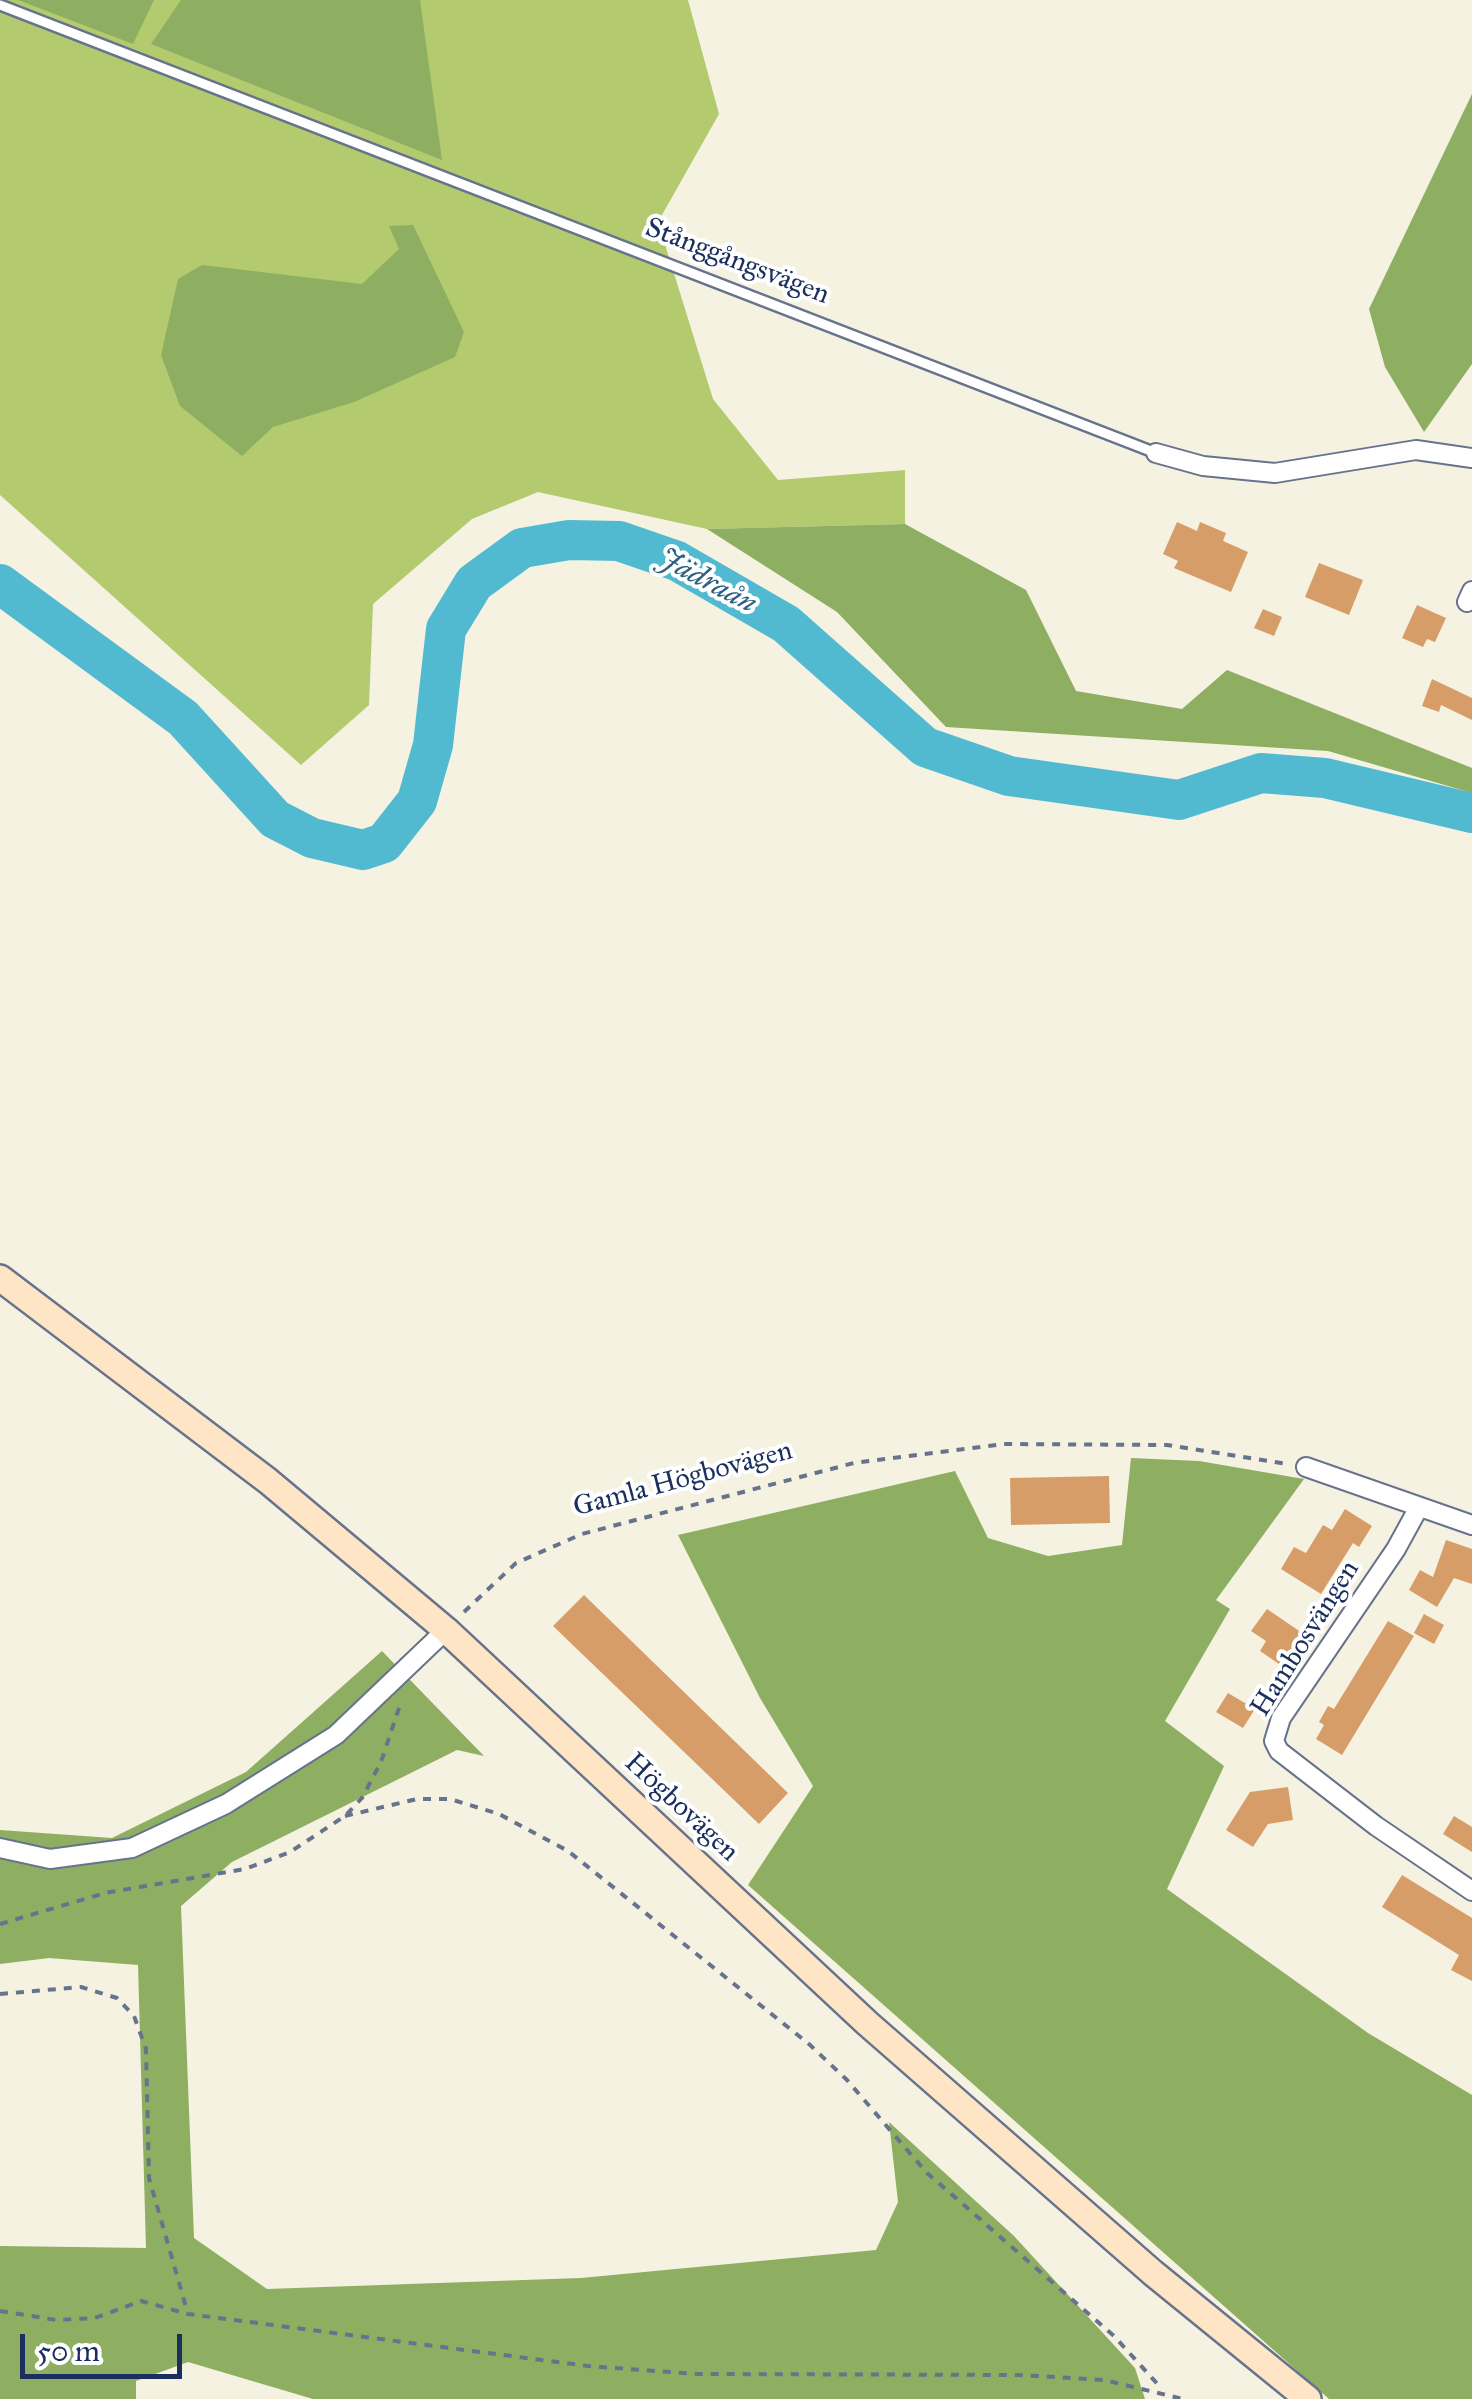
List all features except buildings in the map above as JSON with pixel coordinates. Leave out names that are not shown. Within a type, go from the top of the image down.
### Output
[{"type":"main road","name":"Högbovägen","points":[[0,1278],[268,1481],[446,1630],[867,2023],[1152,2274],[1308,2399]]},
{"type":"street","name":"Stånggångsvägen","points":[[1156,453],[1203,466],[1275,473],[1416,450],[1472,458]]},
{"type":"street","points":[[1306,1467],[1472,1525]]},
{"type":"street","name":"Hambosvängen","points":[[1419,1507],[1396,1550],[1281,1718],[1274,1741],[1294,1763],[1376,1826],[1472,1890]]},
{"type":"street","points":[[0,1848],[50,1859],[132,1848],[226,1804],[336,1735],[446,1630]]},
{"type":"lane","name":"Stånggångsvägen","points":[[0,4],[1156,453]]},
{"type":"path","name":"Gamla Högbovägen","points":[[446,1630],[516,1562],[537,1552],[582,1534],[854,1463],[1004,1444],[1148,1445],[1306,1467]]},
{"type":"path","points":[[0,1924],[105,1894],[244,1869],[290,1852],[345,1816],[362,1798],[381,1762],[400,1706],[405,1672]]},
{"type":"path","points":[[345,1816],[417,1799],[450,1799],[499,1814],[568,1851],[809,2044],[847,2080],[926,2173],[1114,2336],[1164,2392]]},
{"type":"path","points":[[0,1994],[81,1986],[117,1998],[134,2016],[148,2068],[149,2178],[188,2314]]},
{"type":"path","points":[[0,2311],[56,2320],[95,2318],[141,2301],[188,2314],[606,2368],[697,2374],[1020,2375],[1104,2380],[1184,2399]]},
{"type":"green space","points":[[0,0],[688,0],[719,114],[658,222],[713,399],[778,480],[905,470],[905,524],[707,529],[538,492],[472,519],[373,604],[369,705],[301,765],[0,495]]},
{"type":"green space","points":[[18,0],[154,0],[133,44]]},
{"type":"green space","points":[[181,0],[420,0],[442,160],[151,44]]},
{"type":"green space","points":[[1472,94],[1472,364],[1424,432],[1385,367],[1369,309]]},
{"type":"green space","points":[[413,225],[464,332],[455,357],[354,402],[273,427],[242,456],[180,406],[161,355],[178,279],[202,265],[362,284],[399,249],[389,226]]},
{"type":"green space","points":[[905,524],[1026,590],[1076,691],[1182,709],[1227,670],[1472,768],[1472,793],[1328,751],[946,727],[837,612],[707,529]]},
{"type":"green space","points":[[1131,1458],[1199,1461],[1304,1479],[1216,1600],[1230,1609],[1165,1721],[1224,1766],[1167,1889],[1368,2033],[1472,2095],[1472,2399],[1329,2399],[748,1885],[813,1786],[760,1698],[678,1535],[955,1471],[988,1538],[1048,1556],[1122,1545]]},
{"type":"green space","points":[[382,1651],[484,1756],[457,1750],[232,1862],[181,1906],[194,2238],[267,2289],[581,2278],[876,2250],[898,2202],[889,2122],[1014,2236],[1135,2368],[1145,2399],[313,2399],[188,2362],[136,2381],[136,2399],[0,2399],[0,2246],[146,2248],[138,1965],[49,1958],[0,1964],[0,1830],[112,1838],[246,1772]]},
{"type":"waterway","name":"Jädraån","points":[[0,584],[183,718],[275,819],[312,838],[363,850],[384,843],[417,801],[433,745],[446,629],[474,583],[522,548],[569,540],[619,541],[677,561],[786,624],[925,747],[1009,776],[1179,800],[1261,773],[1325,778],[1472,813]]}]
